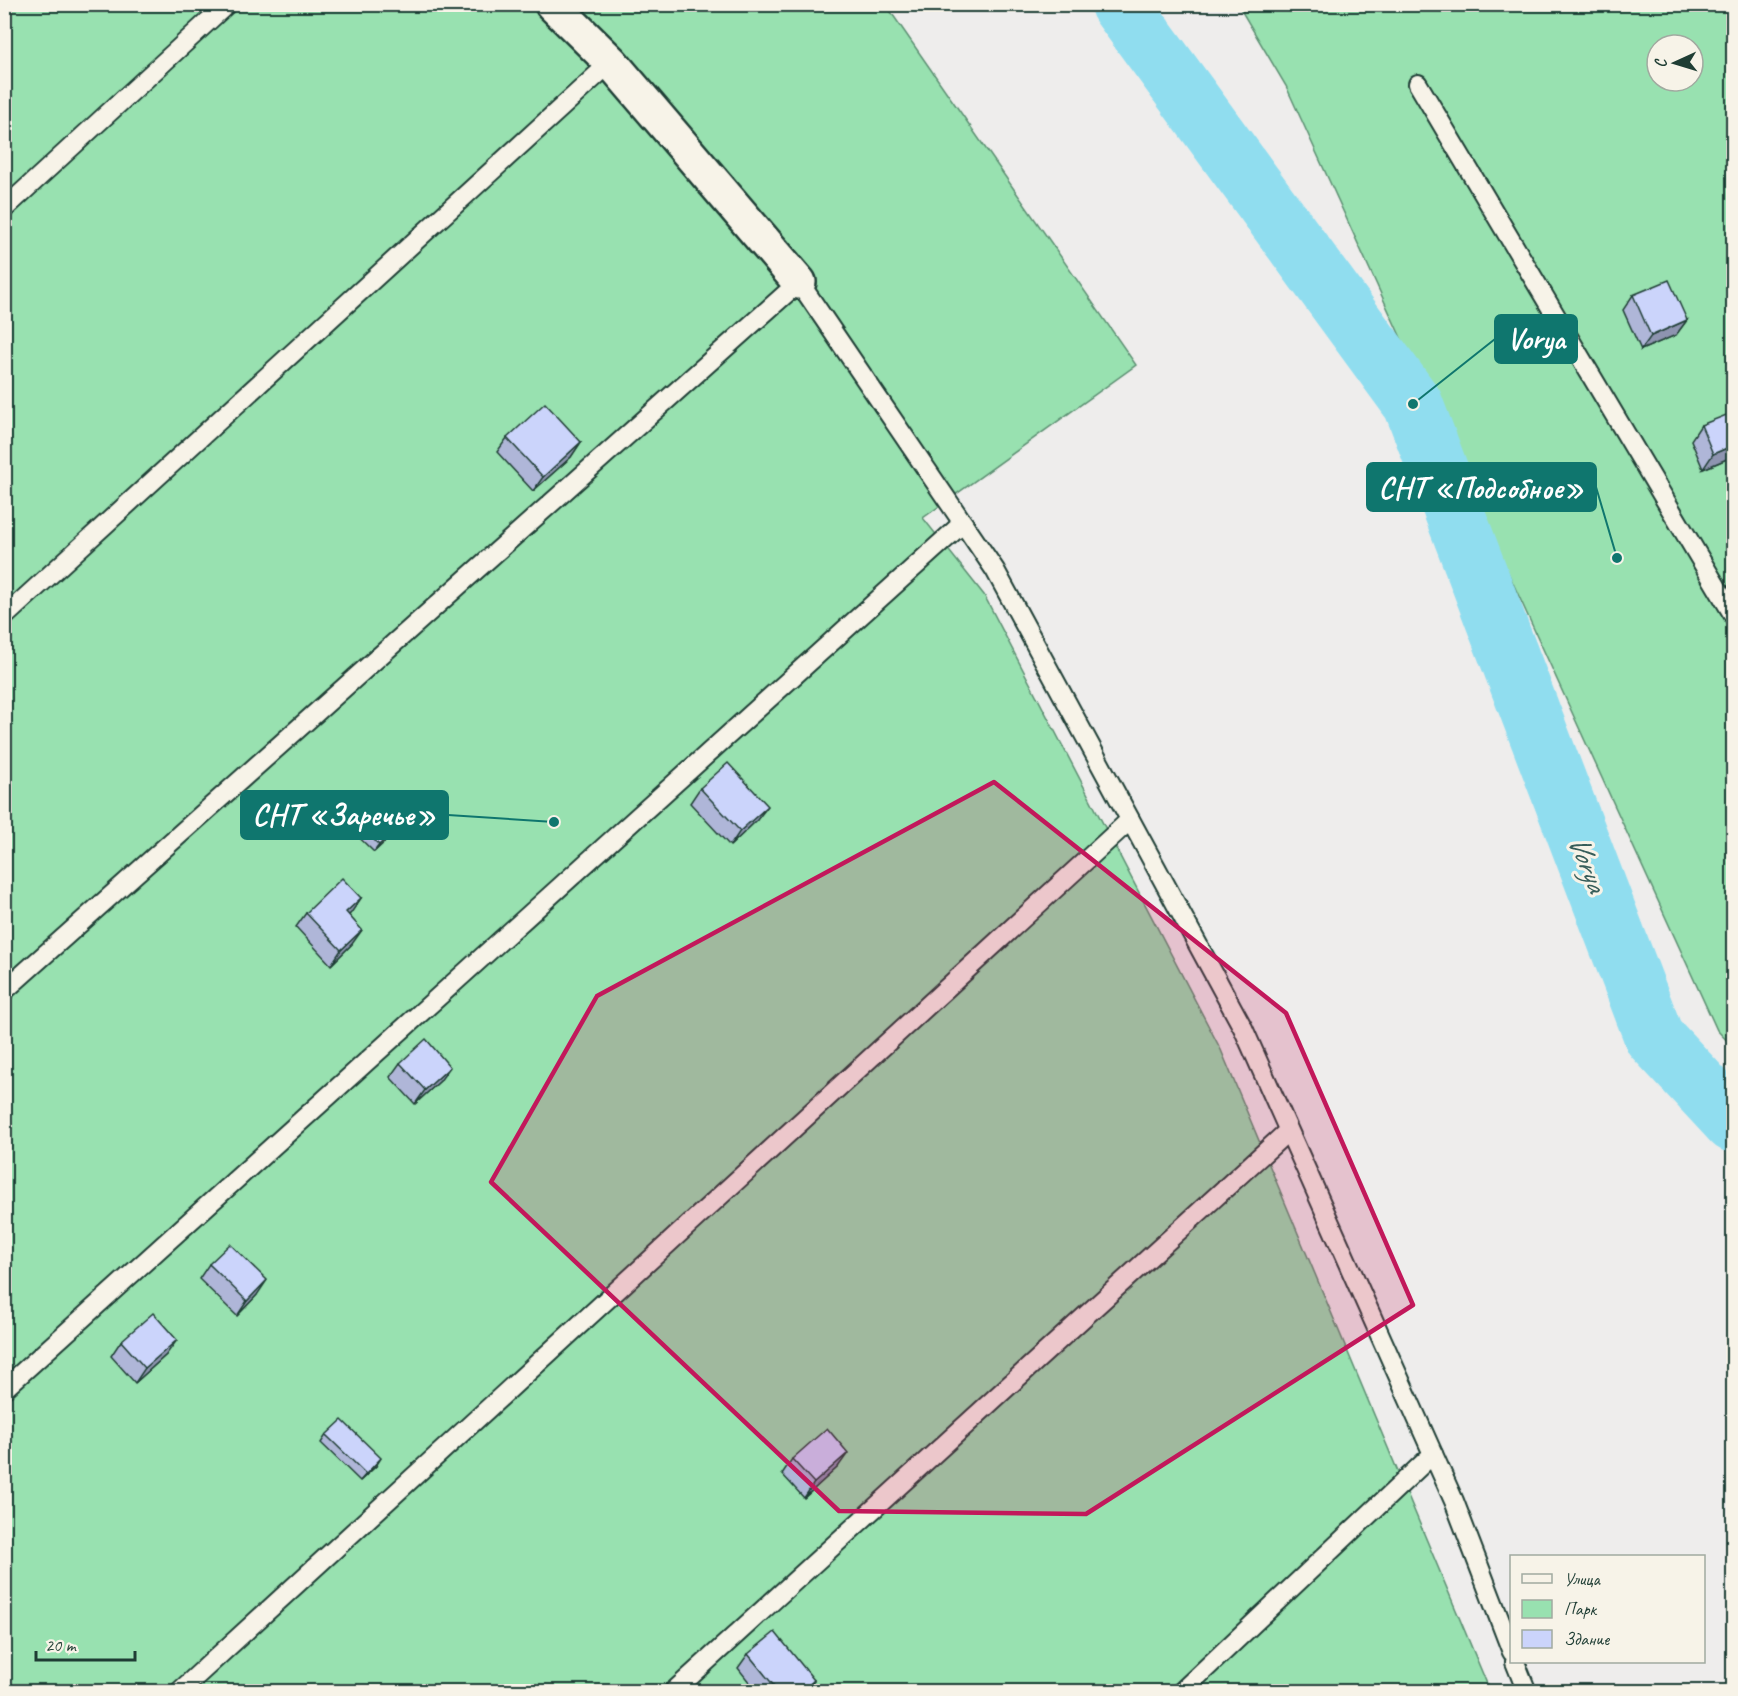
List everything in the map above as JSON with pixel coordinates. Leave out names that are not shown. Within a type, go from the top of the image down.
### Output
[{"type":"street","points":[[552,4],[611,62],[799,282]]},
{"type":"lane","points":[[4,209],[227,4]]},
{"type":"lane","points":[[4,617],[611,62]]},
{"type":"lane","points":[[1418,84],[1734,616]]},
{"type":"lane","points":[[4,992],[799,282],[995,570],[1243,1028],[1454,1501],[1510,1647]]},
{"type":"lane","points":[[4,1389],[963,523]]},
{"type":"lane","points":[[179,1692],[1130,820]]},
{"type":"lane","points":[[673,1692],[1288,1131]]},
{"type":"lane","points":[[1180,1692],[1433,1454]]},
{"type":"lane","points":[[1515,1663],[1527,1692]]},
{"type":"highlighted area","points":[[994,782],[1286,1013],[1413,1305],[1086,1514],[839,1511],[491,1182],[597,996]]},
{"type":"green space","points":[[5,5],[886,5],[1136,365],[923,518],[984,595],[1221,1050],[1490,1691],[5,1692]]},
{"type":"green space","points":[[1238,5],[1733,5],[1733,1047],[1717,1030],[1286,86]]},
{"type":"building","points":[[1669,280],[1687,320],[1651,336],[1633,295]]},
{"type":"building","points":[[545,403],[581,442],[543,477],[507,438]]},
{"type":"building","points":[[1734,412],[1734,445],[1713,454],[1701,425]]},
{"type":"building","points":[[728,763],[768,806],[740,831],[700,788]]},
{"type":"building","points":[[362,796],[395,829],[379,845],[346,812]]},
{"type":"building","points":[[342,878],[361,898],[346,912],[362,930],[341,950],[306,913]]},
{"type":"building","points":[[426,1039],[450,1067],[425,1090],[400,1063]]},
{"type":"building","points":[[230,1244],[267,1280],[247,1301],[209,1264]]},
{"type":"building","points":[[153,1313],[177,1340],[145,1368],[121,1341]]},
{"type":"building","points":[[342,1420],[381,1458],[366,1474],[326,1435]]},
{"type":"building","points":[[827,1428],[848,1453],[814,1483],[792,1459]]},
{"type":"building","points":[[775,1632],[814,1680],[801,1692],[779,1692],[748,1654]]},
{"type":"waterway","name":"Vorya","points":[[1120,4],[1413,404],[1654,1037],[1734,1123]]},
{"type":"place","name":"Vorya","points":[[1413,404]]},
{"type":"place","name":"СНТ «Подсобное»","points":[[1617,558]]},
{"type":"place","name":"СНТ «Заречье»","points":[[554,822]]}]
